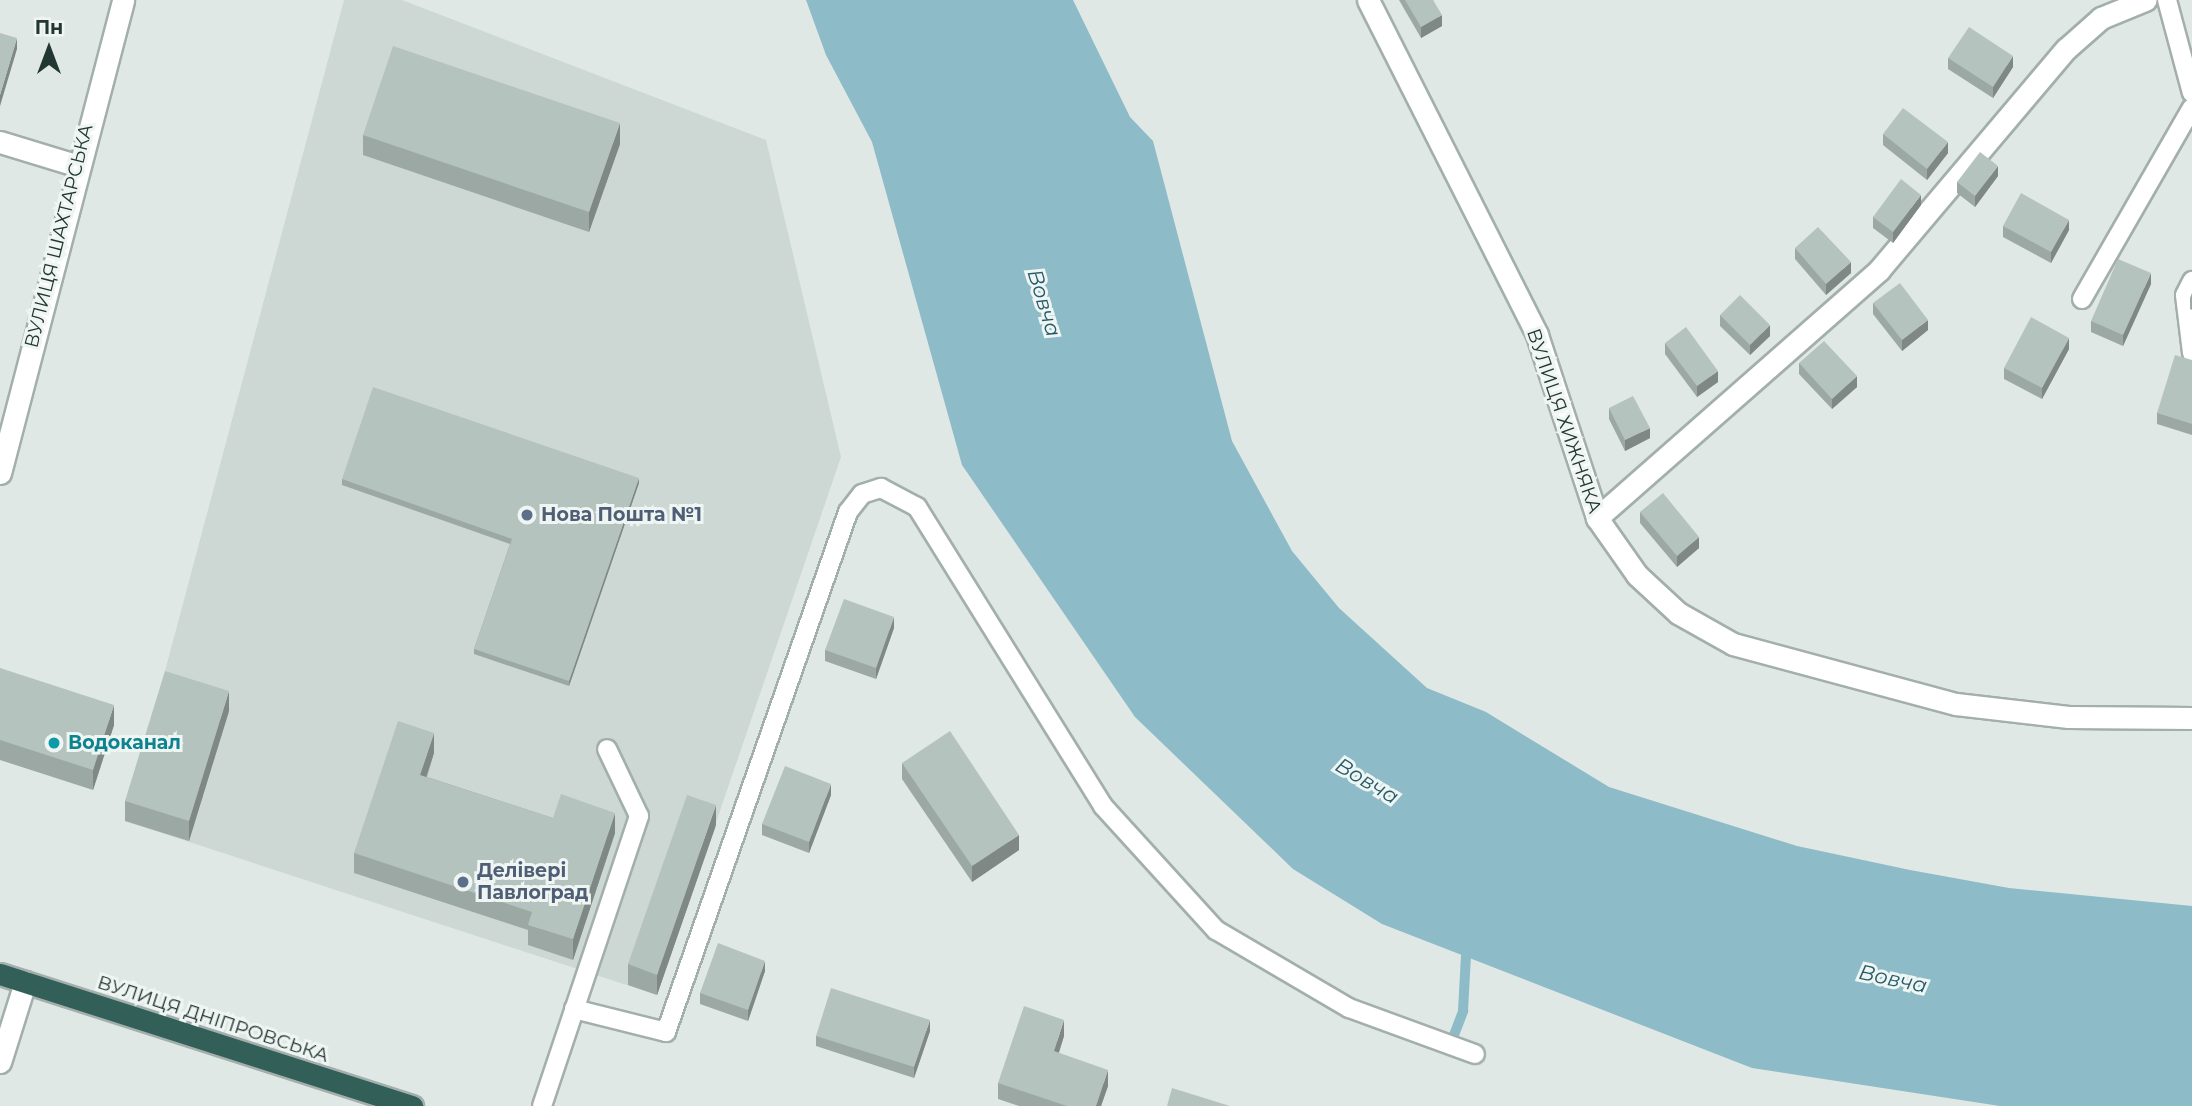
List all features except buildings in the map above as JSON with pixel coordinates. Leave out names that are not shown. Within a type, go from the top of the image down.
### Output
[{"type":"highway","name":"ВУЛИЦЯ ДНІПРОВСЬКА","points":[[0,974],[412,1106]]},
{"type":"street","name":"ВУЛИЦЯ ШАХТАРСЬКА","points":[[0,473],[75,165],[123,0]]},
{"type":"street","name":"ВУЛИЦЯ ХИЖНЯКА","points":[[1368,0],[1537,335],[1597,518],[1637,575],[1678,613],[1733,644],[1956,704],[2068,717],[2192,718]]},
{"type":"street","points":[[1597,518],[1879,270],[2066,49],[2101,19],[2145,0]]},
{"type":"street","points":[[0,142],[75,165]]},
{"type":"street","points":[[0,1062],[25,982]]},
{"type":"lane","points":[[2167,0],[2192,93]]},
{"type":"lane","points":[[2082,299],[2192,108]]},
{"type":"lane","points":[[2192,281],[2185,295],[2192,353]]},
{"type":"lane","points":[[574,1009],[666,1032],[848,512],[862,494],[881,488],[917,507],[1103,806],[1216,930],[1349,1008],[1475,1054]]},
{"type":"lane","points":[[542,1106],[639,816],[607,749]]},
{"type":"shaded area","points":[[344,0],[402,0],[766,140],[841,457],[657,995],[125,821]]},
{"type":"water","name":"Вовча","points":[[806,0],[1073,0],[1130,117],[1153,141],[1232,441],[1292,551],[1339,608],[1427,688],[1486,712],[1609,787],[1797,846],[1910,870],[2009,888],[2192,906],[2192,1106],[2000,1106],[1752,1068],[1382,924],[1293,869],[1135,717],[962,465],[872,142],[826,55]]},
{"type":"waterway","points":[[1454,1035],[1463,1011],[1466,956]]},
{"type":"place","name":"Нова Пошта №1","points":[[527,515]]},
{"type":"place","name":"Водоканал","points":[[54,743]]},
{"type":"place","name":"Делівері Павлоград","points":[[463,882]]}]
